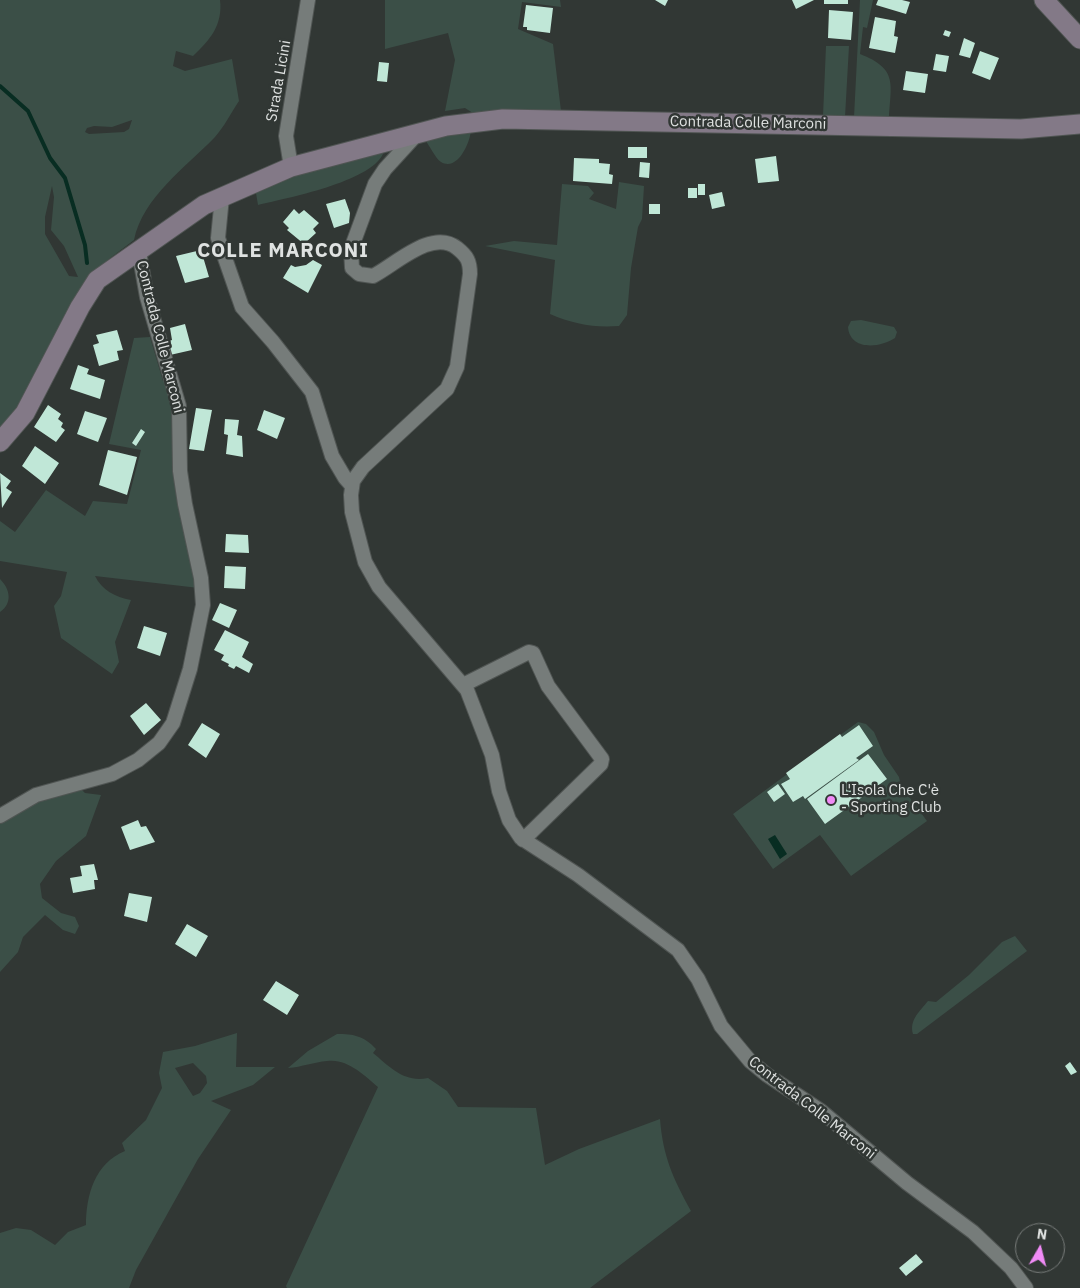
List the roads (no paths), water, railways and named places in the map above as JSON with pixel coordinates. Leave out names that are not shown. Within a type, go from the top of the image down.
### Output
[{"type":"street","name":"Strada Licini","points":[[291,167],[286,136],[308,0]]},
{"type":"street","points":[[1044,0],[1080,39]]},
{"type":"street","name":"Contrada Colle Marconi","points":[[0,442],[25,413],[80,307],[97,280],[139,252],[154,238],[204,205],[291,167],[446,126],[504,119],[1021,129],[1080,124]]},
{"type":"street","points":[[222,197],[218,238],[242,307],[273,342],[312,392],[332,456],[344,478],[352,486],[363,467],[447,389],[457,366],[470,274],[470,262],[462,252],[454,245],[442,242],[422,245],[392,267],[373,276],[359,274],[352,268],[350,261],[351,249],[375,184],[385,169],[417,134]]},
{"type":"street","name":"Contrada Colle Marconi","points":[[0,816],[36,794],[112,774],[138,760],[160,743],[173,723],[190,669],[203,605],[201,578],[180,471],[179,406],[147,297],[139,252]]},
{"type":"street","name":"Contrada Colle Marconi","points":[[352,486],[352,512],[365,562],[379,587],[392,604],[463,685],[492,755],[509,820],[523,840],[586,880],[678,950],[698,979],[721,1026],[750,1061],[821,1112],[907,1183],[973,1232],[1010,1268],[1026,1288]]},
{"type":"street","points":[[463,685],[529,652],[532,653],[548,686],[602,759],[601,764],[523,840]]},
{"type":"waterway","points":[[0,86],[28,111],[50,158],[65,178],[85,245],[87,263]]},
{"type":"place","name":"L'Isola Che C'è - Sporting Club","points":[[831,800]]},
{"type":"district","name":"COLLE MARCONI","points":[[283,251]]}]
